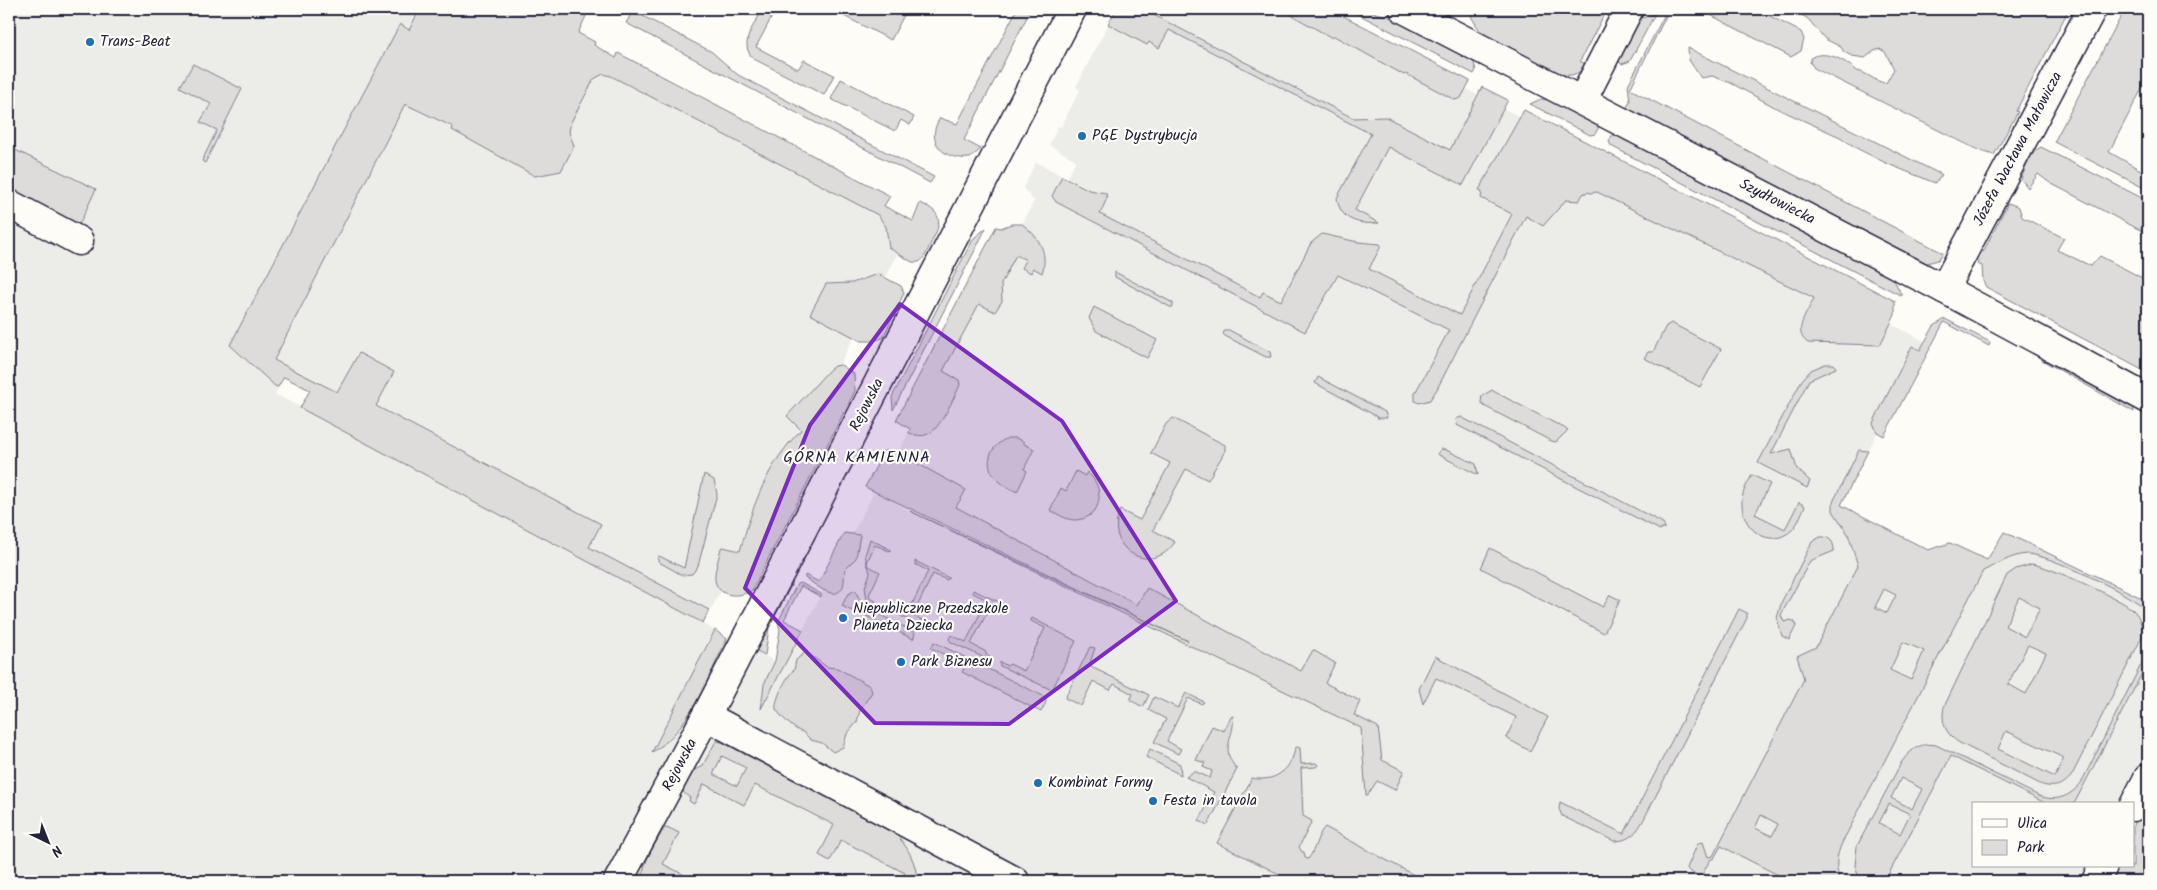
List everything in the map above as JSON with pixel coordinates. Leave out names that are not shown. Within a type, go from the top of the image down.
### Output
[{"type":"street","name":"Rejowska","points":[[618,881],[706,716],[1072,9]]},
{"type":"street","name":"Szydłowiecka","points":[[1404,9],[1944,289],[2148,399]]},
{"type":"street","points":[[1582,101],[1630,9]]},
{"type":"street","name":"Józefa Wacława Małowicza","points":[[1944,289],[1997,171],[2092,9]]},
{"type":"street","points":[[9,204],[79,241]]},
{"type":"street","points":[[706,716],[1015,881]]},
{"type":"street","points":[[2134,805],[2148,778]]},
{"type":"street","points":[[2096,881],[2102,868]]},
{"type":"highlighted area","points":[[900,304],[1062,421],[1176,601],[1009,724],[875,723],[745,588],[810,425]]},
{"type":"shaded area","points":[[9,9],[420,9],[409,30],[400,24],[405,104],[453,128],[596,56],[914,222],[703,623],[726,638],[727,636],[784,666],[874,492],[865,487],[885,450],[897,456],[1011,224],[1022,224],[1034,201],[1023,188],[1036,162],[1067,178],[1076,160],[1049,145],[1058,126],[1061,127],[1080,90],[1076,87],[1116,9],[1313,9],[1541,128],[1828,292],[1932,345],[1884,436],[1877,433],[1841,505],[1928,550],[1950,543],[1987,560],[2004,532],[2148,601],[2148,750],[2122,802],[1972,802],[1972,868],[2089,868],[2082,881],[9,881]],"holes":[[[284,377],[310,391],[300,407],[275,394]],[[889,499],[1188,641],[910,511]]]},
{"type":"shaded area","points":[[2148,547],[2148,575],[2137,570]]},
{"type":"green space","points":[[420,9],[572,9],[586,16],[578,33],[595,42],[594,45],[616,58],[618,53],[890,196],[884,206],[913,221],[920,203],[934,211],[937,216],[938,226],[926,255],[919,262],[912,262],[889,248],[886,227],[878,215],[611,76],[603,74],[594,79],[571,122],[569,132],[574,146],[561,171],[535,176],[452,130],[453,127],[405,104],[274,360],[337,392],[359,353],[394,372],[376,406],[601,524],[589,547],[709,610],[703,623],[300,408],[310,390],[284,377],[278,387],[275,386],[230,345],[400,24],[409,30]]},
{"type":"green space","points":[[763,9],[776,9],[756,47],[798,69],[804,60],[834,75],[824,95],[754,59],[749,53],[747,41],[749,34]]},
{"type":"green space","points":[[841,9],[891,9],[904,15],[891,40],[838,13]]},
{"type":"green space","points":[[1017,9],[1031,9],[964,140],[981,149],[970,158],[961,158],[945,153],[936,142],[934,135],[940,118],[957,124]]},
{"type":"green space","points":[[1116,9],[1142,9],[1353,118],[1386,117],[1450,150],[1482,87],[1508,100],[1463,185],[1388,147],[1355,210],[1379,223],[1358,222],[1347,217],[1342,212],[1337,198],[1371,134],[1169,30],[1159,48],[1149,42],[1147,45],[1108,24]]},
{"type":"green space","points":[[1281,9],[1330,9],[1470,81],[1461,98],[1455,100],[1406,74],[1404,75],[1334,36],[1332,38]]},
{"type":"green space","points":[[1348,9],[1380,14],[1412,27],[1473,60],[1476,70],[1474,74]]},
{"type":"green space","points":[[1470,9],[1607,9],[1580,61],[1587,65],[1577,73],[1561,75],[1482,34],[1472,18]]},
{"type":"green space","points":[[1699,9],[1756,9],[1801,32],[1804,39],[1801,51],[1791,57]]},
{"type":"green space","points":[[1793,9],[2069,9],[2016,111],[2018,112],[1994,155],[1978,150],[1814,68],[1810,62],[1812,57],[1829,55],[1847,63],[1856,71],[1886,83],[1894,69],[1885,52],[1880,49],[1865,58],[1852,56],[1844,52],[1841,47],[1825,39],[1808,19]]},
{"type":"green space","points":[[2125,9],[2148,9],[2148,77],[2109,152],[2146,173],[2148,169],[2148,190],[2054,142]]},
{"type":"green space","points":[[633,11],[712,52],[738,75],[934,177],[930,183],[626,23]]},
{"type":"green space","points":[[1655,14],[1630,61],[1622,64],[1616,60],[1636,22]]},
{"type":"green space","points":[[1664,16],[1666,16],[1630,89],[1943,253],[1938,260],[1927,263],[1626,109],[1630,101],[1628,85]]},
{"type":"green space","points":[[1688,48],[1942,175],[1935,183],[1888,164],[1858,149],[1840,137],[1778,109],[1731,83],[1712,76],[1701,78],[1689,60]]},
{"type":"green space","points":[[193,64],[242,89],[205,163],[202,161],[217,130],[200,122],[211,104],[180,87]]},
{"type":"green space","points":[[841,79],[914,117],[910,125],[901,120],[895,131],[831,99]]},
{"type":"green space","points":[[1541,99],[1551,100],[1600,125],[1595,134],[1590,135],[1530,104]]},
{"type":"green space","points":[[1524,110],[1895,301],[1895,315],[1880,345],[1808,343],[1803,338],[1801,327],[1814,298],[1597,192],[1588,192],[1583,194],[1579,201],[1566,200],[1543,226],[1526,216],[1437,389],[1430,400],[1419,403],[1415,401],[1415,393],[1449,330],[1338,275],[1305,332],[1056,202],[1052,196],[1062,176],[1089,190],[1106,193],[1107,198],[1100,214],[1260,297],[1263,292],[1281,301],[1311,243],[1322,234],[1358,242],[1380,244],[1381,246],[1369,269],[1460,315],[1512,214],[1481,198],[1482,192],[1479,190]]},
{"type":"green space","points":[[1614,132],[1626,141],[1628,140],[1893,278],[1902,296],[1611,146],[1609,141]]},
{"type":"green space","points":[[9,147],[96,189],[79,225],[9,188]]},
{"type":"green space","points":[[2041,147],[2148,201],[2148,219],[2142,231],[2050,183],[2038,174],[2028,188],[2021,179],[2031,157]]},
{"type":"green space","points":[[2008,203],[2019,207],[2022,217],[2064,238],[2057,250],[2091,266],[2100,256],[2148,281],[2148,373],[1986,287],[1983,281],[1982,266],[1977,264]]},
{"type":"green space","points":[[1011,224],[1022,224],[1041,245],[1044,258],[1042,273],[1033,268],[1031,273],[1022,268],[1026,260],[1016,255],[1001,284],[1002,301],[995,312],[979,304],[943,371],[959,380],[960,385],[942,420],[933,431],[926,435],[921,436],[909,433],[910,429],[896,420],[996,227],[1001,228]]},
{"type":"green space","points":[[986,228],[893,410],[892,397],[962,260],[974,238]]},
{"type":"green space","points":[[1115,272],[1173,303],[1173,307],[1115,277]]},
{"type":"green space","points":[[878,274],[901,286],[904,293],[883,338],[861,341],[810,314],[826,284],[852,283]]},
{"type":"green space","points":[[1094,307],[1157,340],[1147,358],[1096,331],[1089,318]]},
{"type":"green space","points":[[1945,319],[1990,342],[1989,346],[1944,322],[1884,436],[1877,432],[1873,423],[1912,346],[1920,350],[1934,326]]},
{"type":"green space","points":[[1671,323],[1721,349],[1700,387],[1644,358],[1648,352],[1653,352],[1666,326]]},
{"type":"green space","points":[[1225,330],[1229,330],[1270,352],[1271,357],[1266,357],[1225,336],[1223,334]]},
{"type":"green space","points":[[2046,357],[2133,405],[2134,412],[2040,359]]},
{"type":"green space","points":[[1825,364],[1834,364],[1836,368],[1809,380],[1771,454],[1791,449],[1797,469],[1810,481],[1807,488],[1758,463],[1802,380],[1811,370]]},
{"type":"green space","points":[[841,365],[854,374],[855,391],[752,590],[736,595],[725,593],[720,590],[715,580],[721,548],[740,551],[756,501],[770,471],[789,443],[801,430],[787,416],[829,370],[834,366]]},
{"type":"green space","points":[[1318,377],[1385,412],[1387,418],[1377,418],[1315,383]]},
{"type":"green space","points":[[1492,390],[1568,430],[1556,442],[1551,441],[1484,406],[1481,402],[1482,396]]},
{"type":"green space","points":[[1461,417],[1663,523],[1665,528],[1660,530],[1457,425],[1456,419]]},
{"type":"green space","points":[[1173,418],[1225,445],[1225,451],[1208,480],[1186,469],[1153,530],[1175,542],[1165,552],[1154,557],[1143,558],[1132,554],[1124,547],[1118,537],[1117,524],[1120,510],[1140,520],[1170,463],[1151,453],[1166,424]]},
{"type":"green space","points":[[1008,438],[1016,438],[1034,449],[1024,469],[1027,471],[1017,492],[1004,485],[992,474],[989,462],[993,450]]},
{"type":"green space","points":[[1441,449],[1476,464],[1478,475],[1437,454]]},
{"type":"green space","points":[[885,450],[896,456],[898,453],[966,490],[956,507],[1137,605],[1147,588],[1301,671],[1313,650],[1335,663],[1325,683],[1360,701],[1354,715],[1378,727],[1382,760],[1404,771],[1395,790],[1377,781],[1366,795],[1361,728],[910,511],[1188,641],[865,487]]},
{"type":"green space","points":[[1859,450],[1868,451],[1841,505],[1928,550],[1950,543],[1987,560],[2004,532],[2148,601],[2148,611],[2127,596],[2090,576],[2036,555],[2015,556],[1983,571],[1842,843],[1837,862],[1840,881],[1790,881],[1721,846],[1714,858],[1710,860],[1701,877],[1687,868],[1698,843],[1703,842],[1708,857],[1713,856],[1804,679],[1797,656],[1816,647],[1858,566],[1848,534],[1833,511],[1833,502]],"holes":[[[1884,589],[1896,595],[1887,613],[1875,607]],[[1903,642],[1924,651],[1911,680],[1890,670]],[[1761,815],[1778,824],[1772,836],[1755,828]]]},
{"type":"green space","points":[[1076,471],[1085,476],[1087,472],[1093,478],[1097,486],[1099,501],[1091,514],[1084,518],[1072,520],[1050,510],[1061,488],[1066,491]]},
{"type":"green space","points":[[704,474],[714,480],[717,494],[698,566],[692,574],[682,575],[659,562],[657,558],[659,556],[684,568]]},
{"type":"green space","points":[[1752,475],[1770,484],[1755,514],[1785,529],[1799,502],[1805,506],[1794,528],[1784,536],[1775,538],[1759,534],[1747,522],[1742,505],[1742,497]]},
{"type":"green space","points":[[844,533],[860,535],[856,558],[845,569],[842,588],[833,594],[805,578],[805,575],[819,582]]},
{"type":"green space","points":[[1820,537],[1831,540],[1834,551],[1810,561],[1781,615],[1784,622],[1791,620],[1795,622],[1796,626],[1789,640],[1782,636],[1777,618],[1782,601],[1812,542]]},
{"type":"green space","points":[[870,539],[891,550],[889,551],[875,545],[867,562],[865,555]]},
{"type":"green space","points":[[1490,548],[1603,607],[1610,595],[1620,600],[1604,633],[1481,568]]},
{"type":"green space","points":[[915,561],[949,578],[947,580],[933,574],[913,615],[928,624],[925,628],[883,607],[883,605],[890,608],[894,606],[908,613],[928,571],[915,564]]},
{"type":"green space","points":[[2032,564],[2053,570],[2083,583],[2132,609],[2139,618],[2142,629],[2142,637],[2072,775],[2058,786],[2040,784],[1958,742],[1947,731],[1943,718],[1944,707],[2007,575],[2016,569]],"holes":[[[2019,597],[2040,608],[2025,637],[2005,626]],[[2028,645],[2046,653],[2026,694],[2008,684]],[[2006,731],[2064,758],[2055,777],[1998,749]]]},
{"type":"green space","points":[[868,565],[880,572],[869,595],[870,598],[876,601],[874,603],[867,600],[865,587],[870,573]]},
{"type":"green space","points":[[788,580],[793,582],[769,628],[765,655],[753,649]]},
{"type":"green space","points":[[801,583],[821,594],[821,597],[801,586],[784,620],[803,630],[761,709],[764,684],[775,661],[780,630],[778,622],[797,584]]},
{"type":"green space","points":[[855,590],[863,606],[914,632],[913,639],[842,606],[847,595]]},
{"type":"green space","points":[[973,590],[1008,606],[1006,609],[992,603],[971,644],[986,652],[986,655],[993,659],[991,661],[951,642],[949,639],[951,635],[966,642],[987,600],[973,593]]},
{"type":"green space","points":[[1739,609],[1747,613],[1747,618],[1637,831],[1625,839],[1614,841],[1562,816],[1559,809],[1560,802],[1624,834]]},
{"type":"green space","points":[[1032,618],[1076,641],[1052,690],[1000,666],[1000,662],[1007,666],[1010,664],[1024,671],[1045,628],[1031,621]]},
{"type":"green space","points":[[715,630],[727,639],[705,686],[687,717],[676,731],[665,743],[652,752]]},
{"type":"green space","points":[[934,642],[1045,697],[1046,702],[1041,712],[962,672],[966,665],[931,648]]},
{"type":"green space","points":[[1090,647],[1095,648],[1089,666],[1149,695],[1143,707],[1130,700],[1133,694],[1114,684],[1110,690],[1093,681],[1081,706],[1065,698]]},
{"type":"green space","points":[[2148,651],[2148,662],[2075,802],[2043,802],[1951,756],[1885,881],[1860,881],[1855,866],[1857,846],[1901,763],[1908,754],[1920,746],[1936,745],[2045,798],[2062,797],[2077,788]],"holes":[[[1901,778],[1922,789],[1912,809],[1891,798]],[[1889,804],[1910,814],[1900,834],[1879,823]]]},
{"type":"green space","points":[[806,652],[827,667],[837,668],[870,686],[872,692],[860,710],[857,722],[847,734],[843,747],[833,752],[822,743],[811,740],[803,732],[792,726],[776,709],[779,694],[794,670],[796,660]]},
{"type":"green space","points":[[1435,656],[1548,717],[1530,751],[1506,738],[1516,717],[1436,678],[1423,704],[1419,689]]},
{"type":"green space","points":[[1186,693],[1204,702],[1202,704],[1188,698],[1167,741],[1181,749],[1178,754],[1154,742],[1166,719],[1148,710],[1154,697],[1178,708]]},
{"type":"green space","points":[[1233,716],[1228,749],[1231,762],[1237,769],[1208,825],[1199,821],[1214,792],[1186,777],[1194,771],[1210,778],[1212,771],[1203,767],[1205,763],[1196,760],[1212,726],[1224,731]]},
{"type":"green space","points":[[716,741],[722,742],[894,833],[910,855],[917,875],[917,881],[901,881],[905,873],[841,840],[830,861],[819,855],[834,825],[755,785],[744,805],[704,784],[694,804],[689,801],[690,798],[683,790],[694,770],[702,767]],"holes":[[[722,756],[746,768],[737,786],[713,774]]]},
{"type":"green space","points":[[1297,747],[1300,748],[1301,764],[1316,763],[1318,765],[1316,767],[1301,768],[1303,816],[1312,821],[1299,847],[1304,852],[1305,858],[1308,859],[1311,855],[1325,827],[1425,881],[1276,881],[1279,874],[1217,843],[1252,778],[1268,779],[1281,773],[1290,763]]},
{"type":"green space","points":[[1150,749],[1180,764],[1181,775],[1146,757]]},
{"type":"green space","points":[[2148,789],[2148,881],[2103,881],[2111,877],[2116,868],[2134,868],[2134,823]]},
{"type":"green space","points":[[667,827],[679,833],[663,864],[696,881],[643,881],[644,868],[649,855],[663,830]]},
{"type":"place","name":"Trans-Beat","points":[[90,42]]},
{"type":"place","name":"PGE Dystrybucja","points":[[1082,136]]},
{"type":"place","name":"Niepubliczne Przedszkole Planeta Dziecka","points":[[843,618]]},
{"type":"place","name":"Park Biznesu","points":[[901,662]]},
{"type":"place","name":"Kombinat Formy","points":[[1038,783]]},
{"type":"place","name":"Festa in tavola","points":[[1153,801]]},
{"type":"district","name":"GÓRNA KAMIENNA","points":[[857,457]]}]
